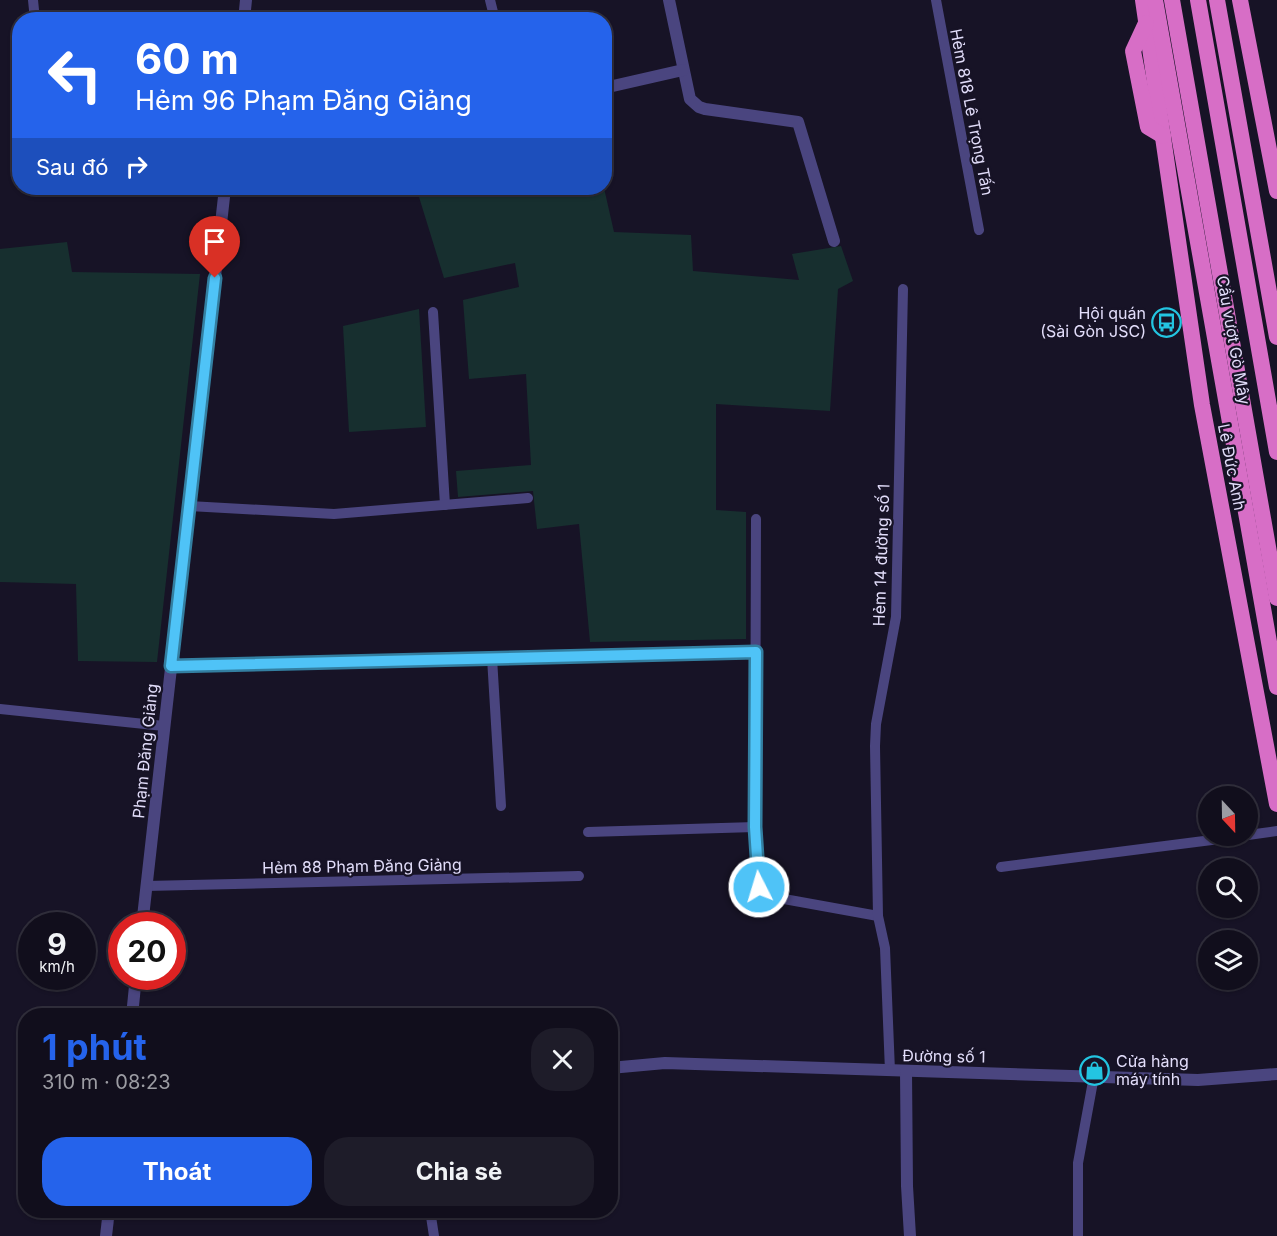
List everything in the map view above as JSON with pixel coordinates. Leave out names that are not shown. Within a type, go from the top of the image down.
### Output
[{"type":"highway","name":"Lê Đức Anh","points":[[1143,0],[1202,405],[1277,804]]},
{"type":"highway","name":"Cầu vượt Gò Mây","points":[[1155,0],[1277,687]]},
{"type":"highway","name":"Cầu vượt Gò Mây","points":[[1172,0],[1277,598]]},
{"type":"highway","name":"Cầu vượt Gò Mây","points":[[1198,0],[1277,452]]},
{"type":"highway","points":[[1218,0],[1277,336]]},
{"type":"highway","points":[[1240,0],[1272,143],[1277,191]]},
{"type":"street","points":[[669,0],[690,99],[699,107],[798,122],[834,241]]},
{"type":"street","points":[[612,86],[683,70]]},
{"type":"street","name":"Phạm Đăng Giảng","points":[[143,912],[224,195]]},
{"type":"street","points":[[133,1008],[135,990]]},
{"type":"street","name":"Đường số 1","points":[[618,1067],[664,1063],[1198,1080],[1277,1074]]},
{"type":"street","points":[[906,1071],[910,1236]]},
{"type":"street","points":[[106,1236],[108,1218]]},
{"type":"lane","name":"Hẻm 818 Lê Trọng Tấn","points":[[936,0],[979,230]]},
{"type":"lane","name":"Hẻm 14 đường số 1","points":[[890,1071],[885,948],[878,916],[876,735],[896,617],[903,289]]},
{"type":"lane","points":[[433,312],[445,504]]},
{"type":"lane","points":[[189,506],[334,514],[528,498]]},
{"type":"lane","points":[[756,519],[755,827],[757,881],[762,891],[772,897],[878,916]]},
{"type":"lane","points":[[171,666],[756,652]]},
{"type":"lane","points":[[492,658],[501,806]]},
{"type":"lane","points":[[0,708],[164,726]]},
{"type":"lane","points":[[588,832],[755,827]]},
{"type":"lane","points":[[1258,834],[1277,831]]},
{"type":"lane","points":[[1001,867],[1198,842]]},
{"type":"lane","name":"Hẻm 88 Phạm Đăng Giảng","points":[[146,886],[579,876]]},
{"type":"lane","points":[[1078,1236],[1078,1163],[1094,1076]]},
{"type":"lane","points":[[431,1218],[434,1236]]},
{"type":"green space","points":[[425,195],[606,195],[614,232],[691,235],[693,271],[799,280],[792,254],[841,246],[853,281],[838,289],[830,411],[716,404],[716,510],[746,512],[746,639],[590,642],[579,524],[537,529],[533,491],[458,497],[456,471],[531,465],[526,374],[469,379],[463,300],[519,287],[515,263],[444,278],[419,197]]},
{"type":"green space","points":[[67,242],[72,272],[200,274],[157,662],[78,661],[76,584],[0,582],[0,249]]},
{"type":"green space","points":[[419,309],[426,427],[349,432],[343,326]]},
{"type":"place","name":"Hội quán (Sài Gòn JSC)","points":[[1167,322]]},
{"type":"place","name":"Cửa hàng máy tính","points":[[1095,1070]]},
{"type":"route","points":[[215,278],[171,666],[756,652],[755,827],[759,887]]}]
